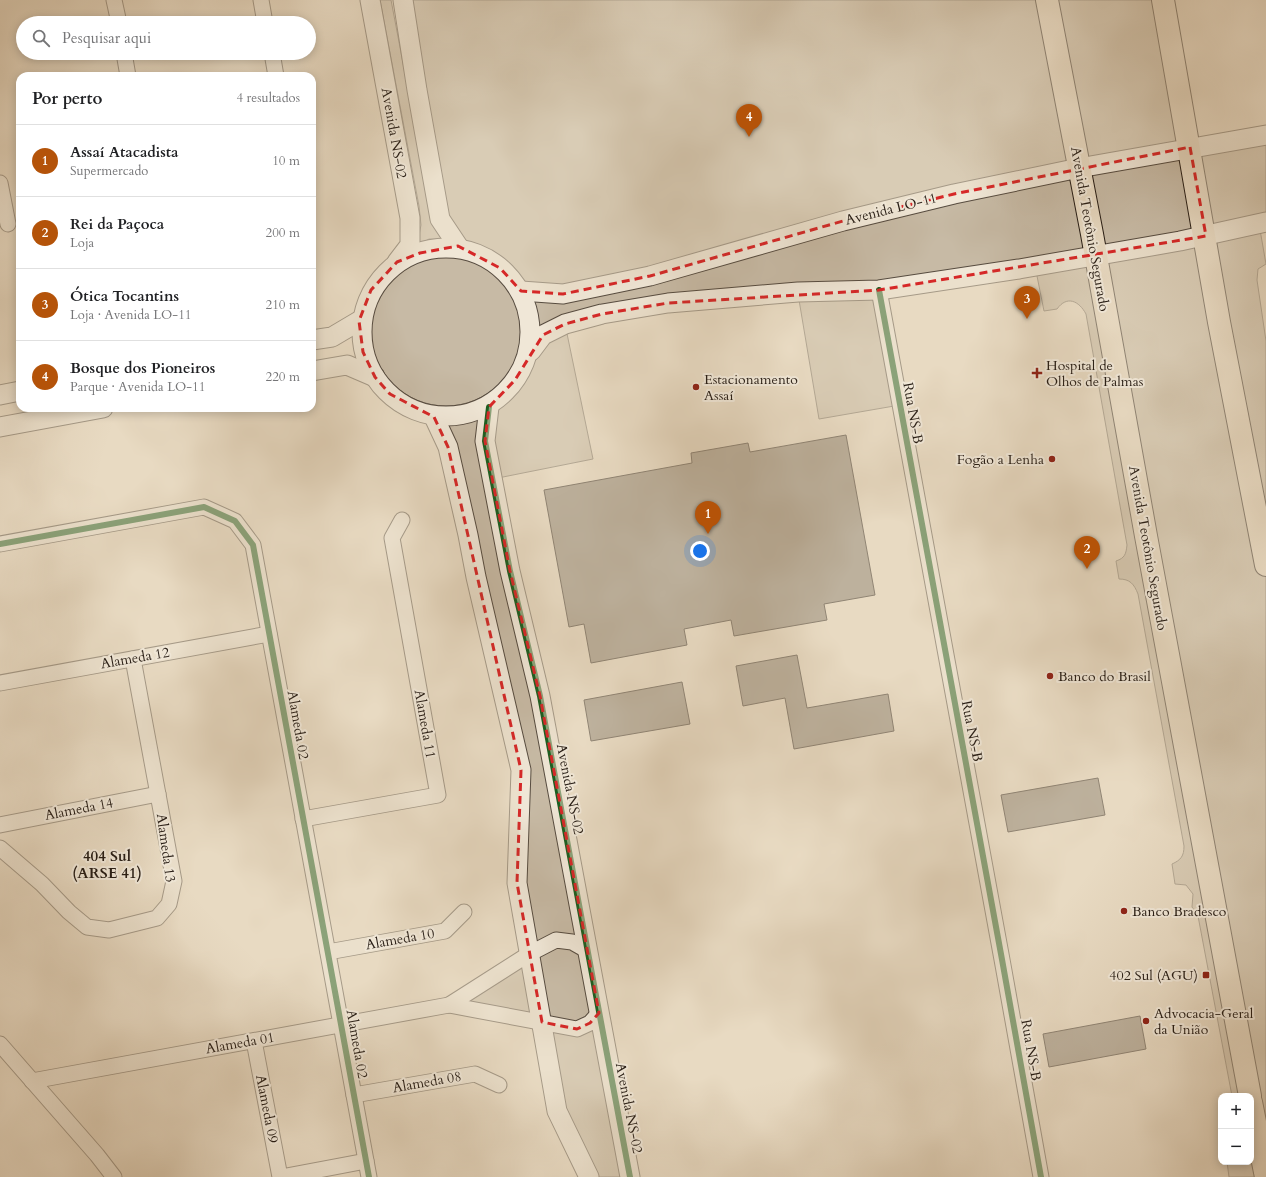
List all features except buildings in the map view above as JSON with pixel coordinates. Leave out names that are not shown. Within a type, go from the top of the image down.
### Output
[{"type":"main road","name":"Avenida Teotônio Segurado","points":[[1047,0],[1096,255],[1249,1093]]},
{"type":"main road","points":[[1163,0],[1206,236],[1219,322],[1266,565]]},
{"type":"main road","points":[[1254,1117],[1266,1177]]},
{"type":"street","points":[[114,0],[117,16]]},
{"type":"street","points":[[261,0],[264,16]]},
{"type":"street","name":"Avenida NS-02","points":[[359,321],[371,290],[397,262],[410,245],[410,218],[370,0]]},
{"type":"street","points":[[404,0],[417,90],[440,219],[458,246],[500,268],[521,291],[528,316],[530,351]]},
{"type":"street","points":[[125,60],[127,72]]},
{"type":"street","points":[[273,60],[275,72]]},
{"type":"street","name":"Avenida LO-11","points":[[521,291],[563,294],[650,276],[843,220],[954,194],[1190,147],[1266,135]]},
{"type":"street","points":[[0,183],[9,224]]},
{"type":"street","points":[[316,339],[332,337],[359,321],[363,352],[375,377],[390,394],[434,417],[489,407],[515,380],[530,351],[543,335],[565,324],[602,314],[668,303],[798,292],[879,290],[1206,236],[1266,222]]},
{"type":"street","points":[[397,262],[420,253],[458,246]]},
{"type":"street","name":"Rua NS-B","points":[[879,290],[938,616],[1004,964],[1041,1177]]},
{"type":"street","points":[[316,370],[347,365],[375,377]]},
{"type":"street","points":[[0,395],[16,393]]},
{"type":"street","name":"Avenida NS-02","points":[[489,407],[485,441],[510,571],[540,696],[630,1177]]},
{"type":"street","points":[[0,427],[82,412]]},
{"type":"street","points":[[434,417],[449,454],[467,528],[476,578],[521,770],[517,883],[557,1111],[589,1177]]},
{"type":"street","name":"Alameda 02","points":[[0,544],[204,507],[235,521],[253,545],[369,1177]]},
{"type":"street","name":"Alameda 11","points":[[303,820],[438,795],[392,538],[402,520]]},
{"type":"street","name":"Alameda 12","points":[[0,683],[269,634]]},
{"type":"street","name":"Alameda 13","points":[[0,848],[42,884],[69,912],[87,927],[109,930],[157,918],[169,904],[174,881],[133,659]]},
{"type":"street","name":"Alameda 14","points":[[0,825],[158,794]]},
{"type":"street","name":"Alameda 10","points":[[328,952],[445,931],[464,912]]},
{"type":"street","name":"Alameda 01","points":[[449,1005],[529,954],[556,940],[572,942],[588,951]]},
{"type":"street","name":"Alameda 01","points":[[32,1081],[449,1005],[577,1029],[590,1023],[600,1013]]},
{"type":"street","name":"Alameda 09","points":[[254,1040],[281,1177]]},
{"type":"street","points":[[0,1044],[97,1155],[114,1177]]},
{"type":"street","name":"Alameda 08","points":[[354,1095],[475,1074],[499,1085]]},
{"type":"street","points":[[281,1177],[366,1161]]},
{"type":"highlighted area","points":[[1190,147],[1206,236],[879,290],[668,303],[602,314],[565,324],[543,335],[515,380],[489,407],[485,441],[510,571],[540,696],[599,1013],[590,1023],[577,1029],[542,1022],[517,883],[521,770],[448,447],[434,417],[390,394],[375,377],[363,352],[359,321],[371,290],[397,262],[420,253],[458,246],[500,268],[521,291],[563,294],[650,276],[843,221],[954,194]]},
{"type":"shaded area","points":[[380,0],[391,0],[430,205],[449,240],[429,239],[417,246],[421,225],[419,206]]},
{"type":"shaded area","points":[[403,0],[1163,0],[1190,147],[1266,135],[1266,222],[1259,224],[1266,264],[1258,269],[1257,280],[1266,341],[1266,1177],[1229,1177],[1227,1165],[1254,1165],[1254,1093],[1231,1093],[1198,916],[1192,907],[1193,894],[1186,885],[1175,884],[1172,864],[1178,861],[1181,857],[1184,846],[1138,594],[1135,587],[1129,581],[1119,579],[1116,561],[1124,555],[1127,545],[1086,314],[1080,306],[1073,301],[1065,302],[1057,309],[1044,311],[1035,266],[879,290],[900,405],[819,419],[798,294],[565,324],[593,459],[493,479],[630,1177],[589,1177],[557,1111],[541,1022],[449,1005],[529,954],[521,770],[434,417],[489,407],[515,380],[531,351],[528,316],[521,291],[500,268],[458,246],[440,219]]},
{"type":"shaded area","points":[[446,256],[475,262],[499,278],[515,302],[521,331],[515,360],[499,384],[475,400],[446,406],[417,400],[393,384],[377,360],[371,331],[377,302],[393,278],[417,262]]},
{"type":"cycle path","points":[[879,290],[1041,1177]]},
{"type":"cycle path","points":[[489,407],[485,441],[510,571],[540,696],[630,1177]]},
{"type":"cycle path","points":[[0,544],[204,507],[235,521],[253,545],[369,1177]]},
{"type":"place","name":"Bosque dos Pioneiros","points":[[749,137]]},
{"type":"place","name":"Ótica Tocantins","points":[[1027,319]]},
{"type":"place","name":"Hospital de Olhos de Palmas","points":[[1037,373]]},
{"type":"place","name":"Estacionamento Assaí","points":[[696,387]]},
{"type":"place","name":"Fogão a Lenha","points":[[1052,459]]},
{"type":"place","name":"Assaí Atacadista","points":[[708,534]]},
{"type":"place","name":"Rei da Paçoca","points":[[1087,569]]},
{"type":"place","name":"Banco do Brasil","points":[[1050,676]]},
{"type":"place","name":"Banco Bradesco","points":[[1124,911]]},
{"type":"place","name":"402 Sul (AGU)","points":[[1206,975]]},
{"type":"place","name":"Advocacia-Geral da União","points":[[1146,1021]]},
{"type":"district","name":"404 Sul (ARSE 41)","points":[[107,864]]}]
